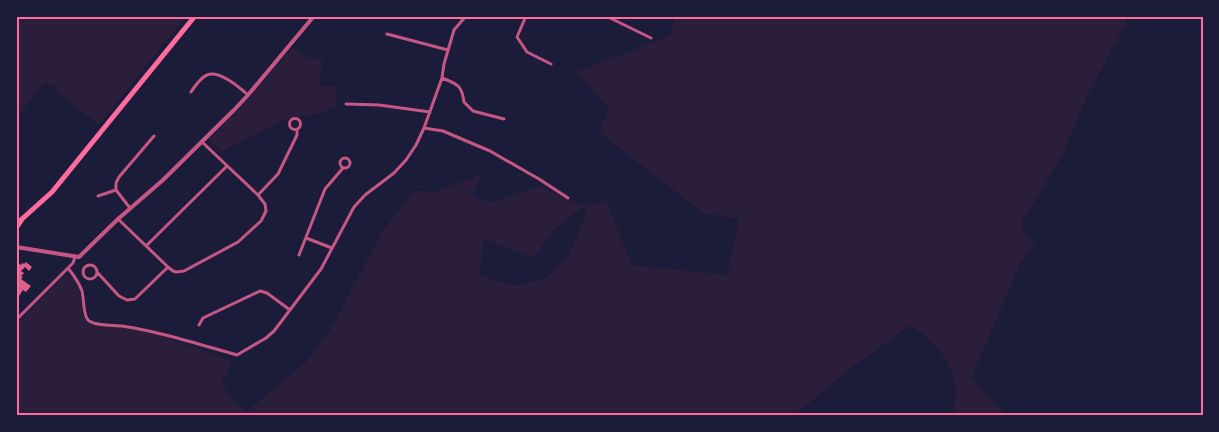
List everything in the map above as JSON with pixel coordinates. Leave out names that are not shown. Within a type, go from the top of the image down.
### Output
[{"type":"main road","points":[[16,228],[22,219],[52,192],[195,16]]},
{"type":"main road","points":[[16,238],[16,245]]},
{"type":"street","points":[[16,245],[75,257],[81,255],[118,218],[163,180],[248,95],[314,16]]},
{"type":"street","points":[[68,268],[78,282],[83,298],[85,315],[92,323],[122,326],[163,334],[236,355],[271,334],[321,269],[354,207],[365,195],[394,173],[416,145],[442,78],[454,30],[466,16]]},
{"type":"street","points":[[526,16],[517,38],[527,52],[551,64]]},
{"type":"street","points":[[606,16],[651,38]]},
{"type":"street","points":[[388,34],[448,50]]},
{"type":"street","points":[[191,92],[205,76],[215,74],[223,77],[248,95]]},
{"type":"street","points":[[442,78],[454,83],[463,90],[464,102],[474,111],[504,119]]},
{"type":"street","points":[[346,104],[379,105],[430,112]]},
{"type":"street","points":[[424,128],[443,131],[490,151],[535,176],[568,198]]},
{"type":"street","points":[[258,195],[278,174],[297,135],[297,129]]},
{"type":"street","points":[[130,208],[116,190],[116,185],[119,177],[154,136]]},
{"type":"street","points":[[118,218],[168,267],[176,272],[184,271],[238,242],[260,221],[266,211],[265,204],[258,195],[202,142]]},
{"type":"street","points":[[146,246],[227,166]]},
{"type":"street","points":[[299,255],[325,189],[343,168]]},
{"type":"street","points":[[98,196],[116,190]]},
{"type":"street","points":[[306,238],[332,248]]},
{"type":"street","points":[[16,320],[73,263],[75,257]]},
{"type":"street","points":[[97,272],[94,278],[89,278],[83,272],[84,268],[90,265],[96,268],[97,272],[119,296],[127,300],[135,298],[168,267]]},
{"type":"street","points":[[199,325],[203,318],[260,291],[267,293],[290,310]]},
{"type":"shaded area","points":[[16,16],[186,16],[99,125],[59,94],[55,86],[44,83],[16,119]]},
{"type":"shaded area","points":[[675,16],[1128,16],[1087,96],[1063,155],[1022,222],[1024,234],[1035,243],[1019,266],[971,378],[1007,416],[952,416],[955,390],[948,364],[924,334],[908,326],[847,371],[794,416],[16,416],[16,324],[65,275],[71,277],[78,286],[84,317],[90,324],[121,327],[161,335],[233,361],[222,382],[231,399],[247,411],[307,361],[334,324],[381,233],[414,191],[436,192],[483,173],[472,195],[490,203],[540,186],[585,206],[606,201],[632,265],[727,275],[739,219],[703,213],[599,132],[609,109],[577,72],[671,35]],"holes":[[[585,207],[584,221],[567,257],[547,277],[518,286],[479,276],[484,239],[534,258],[552,232],[573,214]]]},
{"type":"shaded area","points":[[292,48],[307,57],[322,60],[320,85],[337,87],[336,107],[321,113],[279,122],[220,152],[218,146],[211,144],[210,138],[237,111]]},
{"type":"building","points":[[26,262],[32,267],[29,271],[25,267],[21,271],[24,273],[21,279],[31,286],[26,292],[23,290],[19,296],[16,294],[16,268],[19,264],[21,265]]}]
